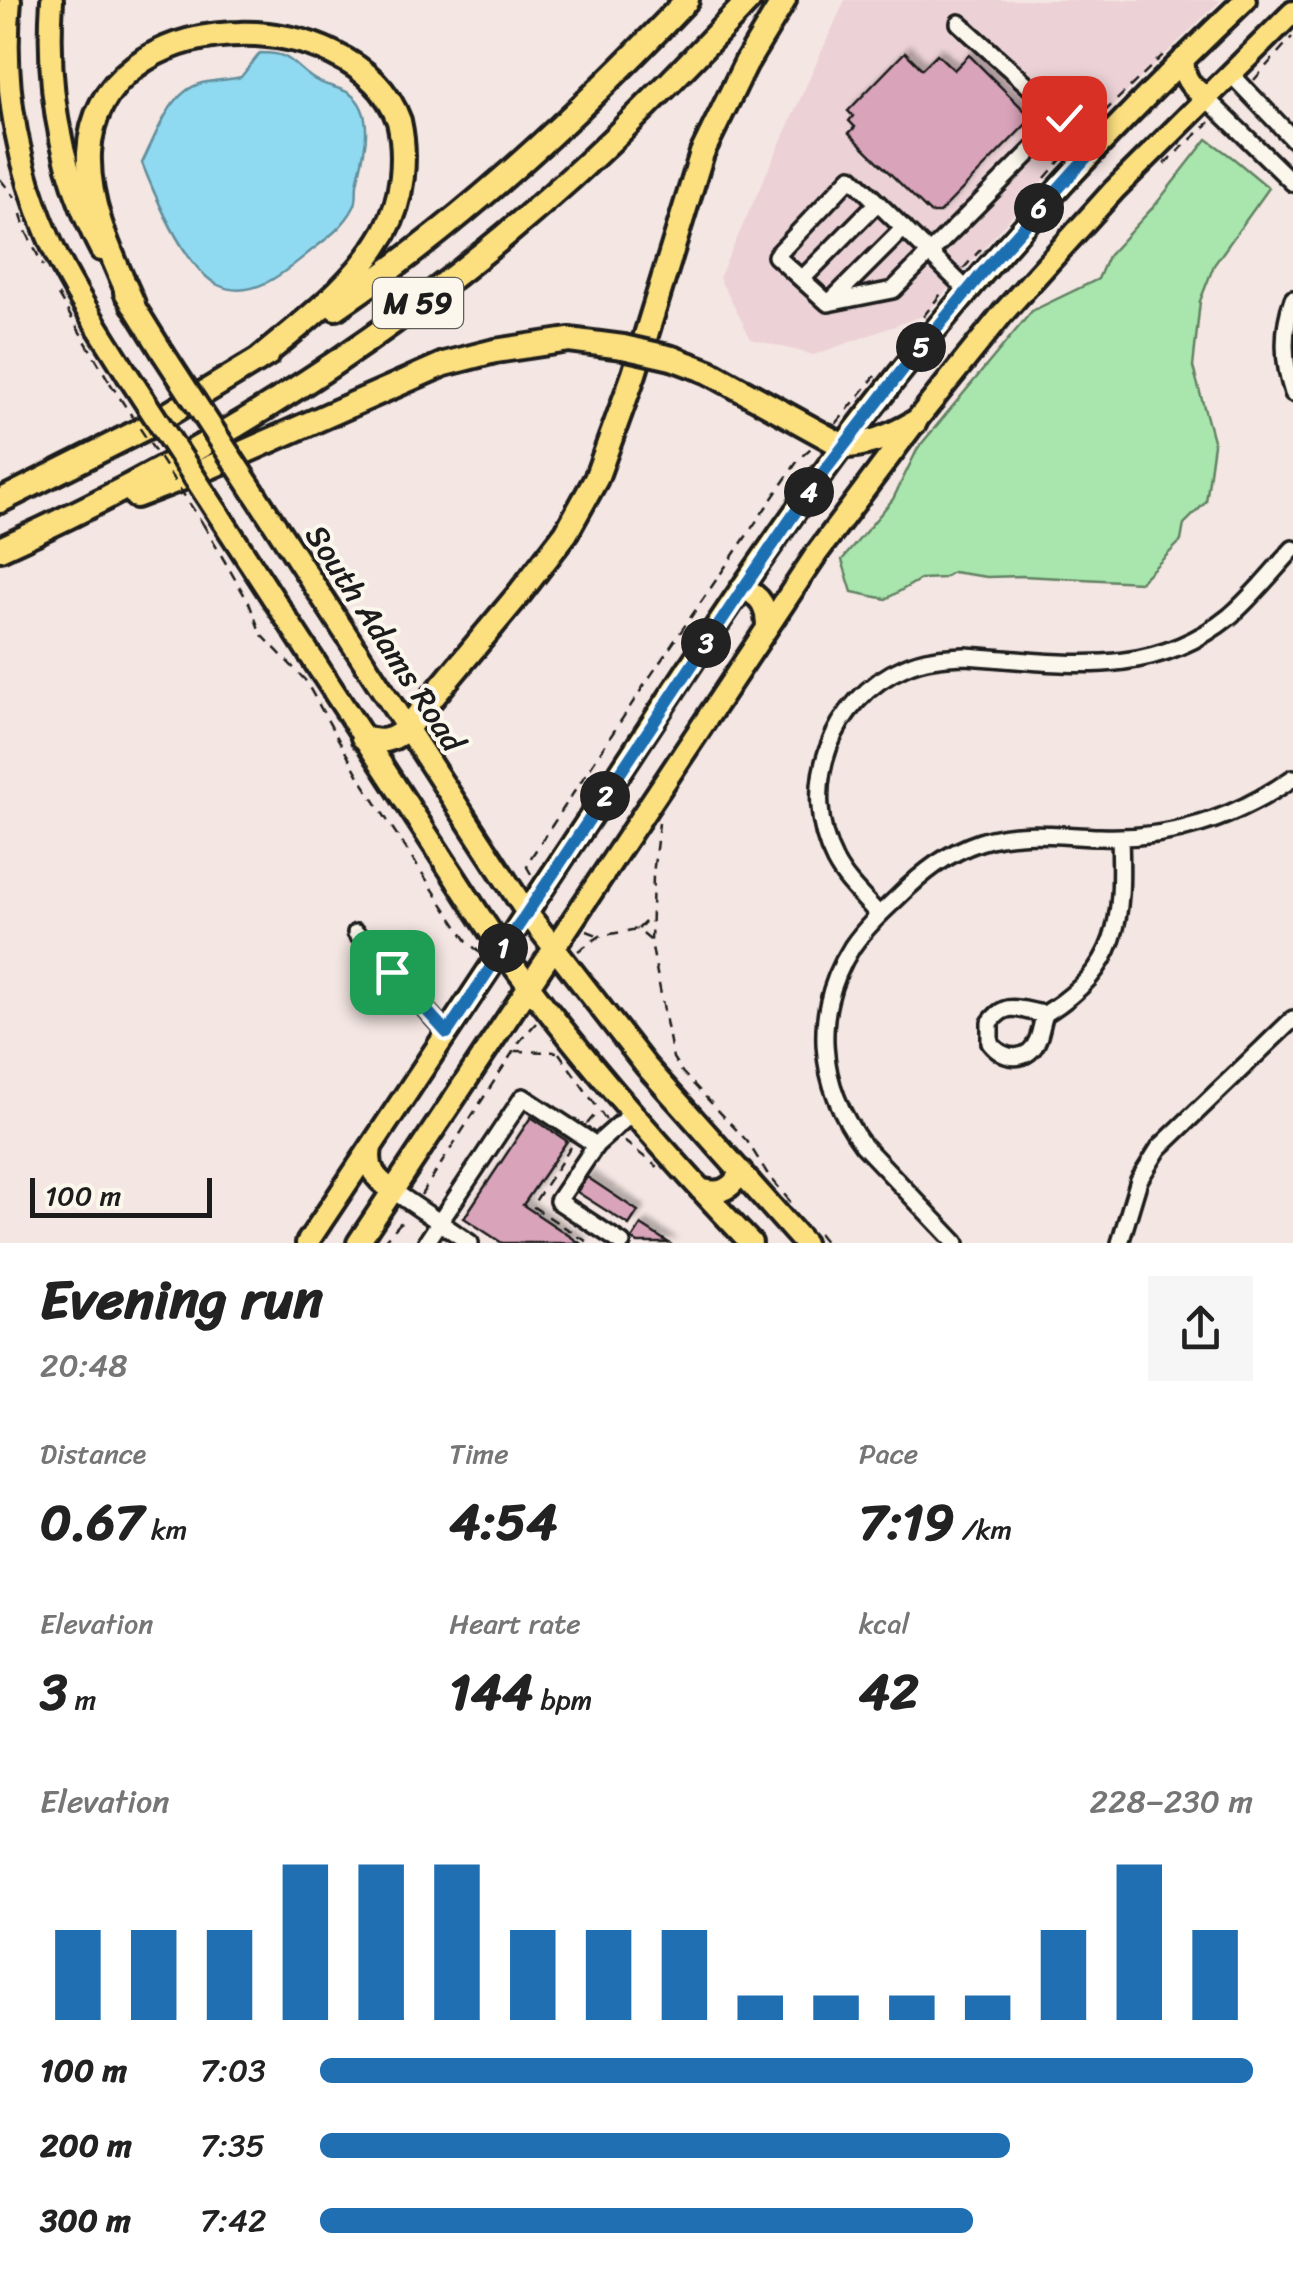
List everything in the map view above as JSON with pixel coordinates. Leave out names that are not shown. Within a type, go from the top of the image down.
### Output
[{"type":"highway","name":"M 59","points":[[0,501],[147,427],[258,361],[381,276],[486,193],[592,97],[687,0]]},
{"type":"highway","name":"M 59","points":[[0,548],[119,492],[209,442],[301,386],[404,314],[570,179],[656,98],[748,0]]},
{"type":"highway","points":[[363,737],[372,741],[392,740],[408,728],[566,533],[596,479],[634,374],[702,153],[746,63],[784,0]]},
{"type":"highway","points":[[258,361],[356,272],[385,231],[397,199],[402,141],[391,99],[377,72],[332,28]]},
{"type":"highway","points":[[133,304],[96,210],[89,154],[96,114],[108,85],[124,60],[158,29]]},
{"type":"highway","points":[[34,533],[199,472],[444,364],[495,351],[569,340],[624,347],[709,372],[844,446],[880,439],[914,422]]},
{"type":"main road","points":[[10,0],[10,91],[32,194],[119,378],[211,519],[363,737],[492,952],[528,986],[632,1113],[751,1243]]},
{"type":"main road","name":"South Adams Road","points":[[52,0],[52,81],[65,158],[94,237],[133,304],[553,948],[646,1066],[741,1171],[808,1235]]},
{"type":"main road","points":[[315,1242],[371,1146],[447,1033],[492,952],[527,912],[742,590],[844,446],[968,290],[1093,150],[1243,0]]},
{"type":"main road","points":[[358,1243],[766,628],[914,422],[1053,256],[1114,190],[1293,12]]},
{"type":"main road","points":[[1184,58],[1187,81],[1205,97]]},
{"type":"main road","points":[[742,590],[761,600],[766,628]]},
{"type":"main road","points":[[371,1146],[371,1169],[392,1190]]},
{"type":"main road","points":[[700,1189],[725,1191],[741,1171]]},
{"type":"street","points":[[959,23],[1064,118],[1093,150]]},
{"type":"street","points":[[1230,72],[1293,140]]},
{"type":"street","points":[[1205,97],[1293,183]]},
{"type":"street","points":[[828,303],[893,290],[1064,118]]},
{"type":"street","points":[[828,303],[776,256],[851,177],[968,290]]},
{"type":"street","points":[[802,279],[878,202]]},
{"type":"street","points":[[828,303],[904,228]]},
{"type":"street","points":[[1293,299],[1284,347],[1293,393]]},
{"type":"street","points":[[879,915],[836,863],[819,800],[820,774],[829,744],[851,707],[871,687],[904,667],[944,657],[1104,664],[1162,654],[1198,638],[1226,619],[1293,549]]},
{"type":"street","points":[[956,1243],[863,1146],[842,1112],[827,1071],[825,1027],[833,988],[854,944],[929,868],[978,842],[1018,834],[1120,838],[1160,834],[1212,821],[1260,799],[1293,778]]},
{"type":"street","points":[[1045,1014],[1080,987],[1110,944],[1120,908],[1120,838]]},
{"type":"street","points":[[356,933],[447,1033]]},
{"type":"street","points":[[1120,1243],[1140,1180],[1159,1148],[1293,1019]]},
{"type":"street","points":[[426,1243],[523,1097],[596,1145]]},
{"type":"street","points":[[622,1243],[558,1201],[596,1145],[632,1113]]},
{"type":"street","points":[[392,1190],[470,1243]]},
{"type":"path","points":[[1250,84],[1293,36]]},
{"type":"path","points":[[1158,169],[1214,119]]},
{"type":"path","points":[[119,378],[211,519],[261,634],[305,680],[364,785],[467,941],[492,952]]},
{"type":"path","points":[[660,818],[651,942],[670,1045],[678,1066],[747,1141],[767,1173],[800,1212]]},
{"type":"path","points":[[576,952],[600,936],[636,930],[652,914]]},
{"type":"path","points":[[583,930],[600,936]]},
{"type":"path","points":[[636,930],[651,942]]},
{"type":"path","points":[[382,1243],[414,1205],[536,1023]]},
{"type":"path","points":[[514,1051],[559,1052],[613,1129],[662,1170]]},
{"type":"path","points":[[808,1235],[826,1243]]},
{"type":"shaded area","points":[[845,0],[1221,0],[1081,137],[925,315],[814,355],[751,339],[719,278]]},
{"type":"green space","points":[[1207,139],[1269,188],[1214,265],[1200,301],[1193,367],[1214,444],[1206,502],[1184,524],[1181,541],[1140,582],[987,577],[953,572],[943,578],[921,579],[886,599],[852,592],[842,560],[893,499],[918,448],[1032,311],[1098,279],[1108,256],[1156,204]]},
{"type":"water","points":[[260,53],[289,59],[312,78],[358,101],[365,118],[365,147],[355,204],[341,225],[269,281],[244,290],[231,289],[206,277],[194,264],[163,212],[142,163],[165,116],[181,96],[202,83],[241,77]]},
{"type":"building","points":[[905,52],[922,69],[937,54],[954,70],[969,55],[1032,118],[939,213],[930,213],[849,133],[855,127],[849,121],[853,116],[848,111]]},
{"type":"building","points":[[531,1117],[567,1141],[523,1205],[580,1243],[502,1243],[464,1218]]},
{"type":"building","points":[[587,1177],[638,1211],[629,1225],[577,1192]]},
{"type":"building","points":[[641,1225],[669,1243],[638,1243],[632,1239]]},
{"type":"route","points":[[392,972],[447,1033],[816,482],[984,271],[1093,150],[1064,118]]}]
